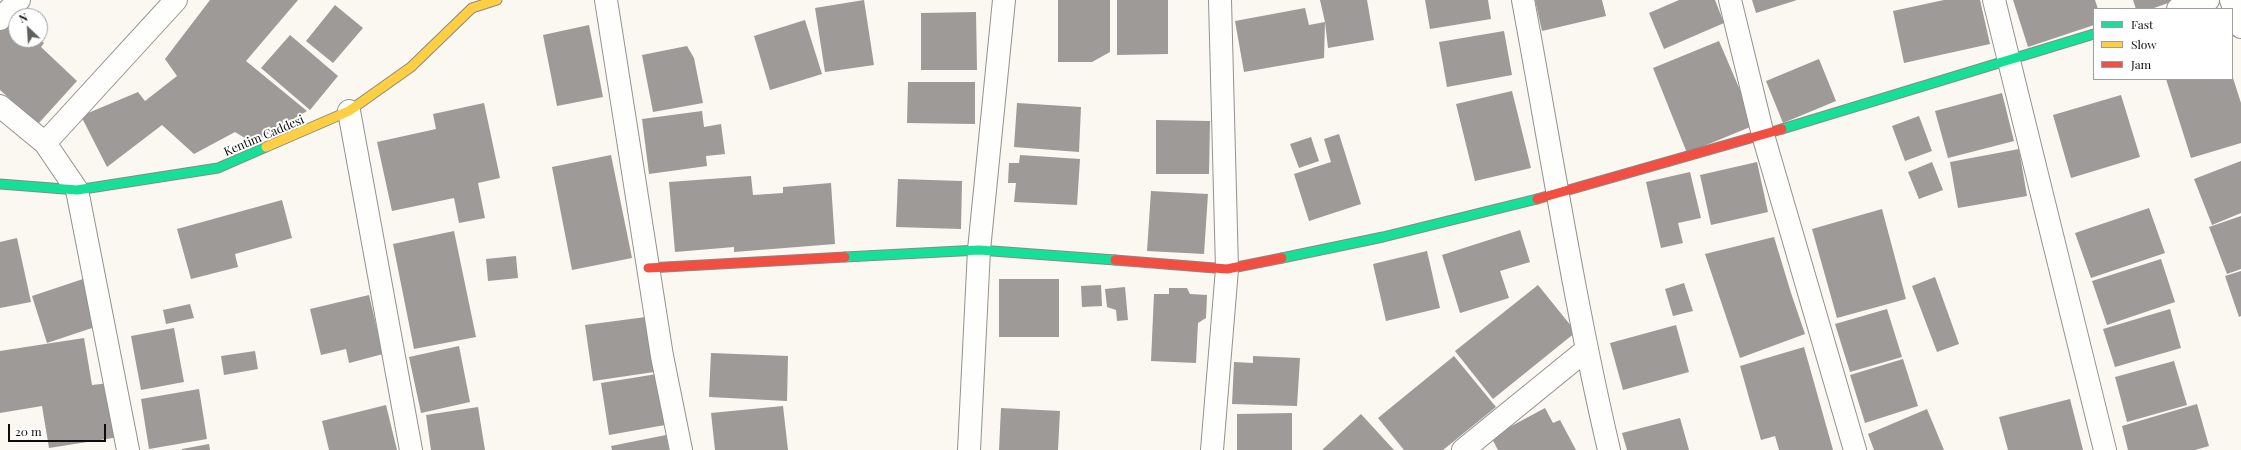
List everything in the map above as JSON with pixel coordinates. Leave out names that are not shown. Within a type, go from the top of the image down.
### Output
[{"type":"street","points":[[0,20],[19,0]]},
{"type":"street","points":[[44,143],[176,0]]},
{"type":"street","name":"Kentim Caddesi","points":[[0,184],[77,190],[218,168],[349,111],[411,67],[472,8],[497,0]]},
{"type":"street","points":[[606,0],[662,356],[681,450]]},
{"type":"street","points":[[969,450],[979,250],[1004,0]]},
{"type":"street","points":[[1212,450],[1227,269],[1220,0]]},
{"type":"street","points":[[1523,0],[1559,193],[1586,350],[1609,450]]},
{"type":"street","points":[[1730,0],[1763,135],[1855,450]]},
{"type":"street","points":[[1994,0],[2010,59],[2105,450]]},
{"type":"street","points":[[2181,8],[2208,0]]},
{"type":"street","points":[[2231,0],[2241,27]]},
{"type":"street","points":[[648,268],[979,250],[1227,269],[1383,237],[1559,193],[1763,135],[2093,34]]},
{"type":"street","points":[[0,106],[44,143],[77,190],[128,450]]},
{"type":"street","points":[[349,111],[411,450]]},
{"type":"street","points":[[1463,450],[1586,350]]},
{"type":"building","points":[[210,0],[298,0],[246,61],[307,111],[253,143],[235,132],[194,154],[162,125],[107,167],[81,116],[138,92],[145,101],[177,76],[165,59]]},
{"type":"building","points":[[864,0],[874,65],[825,72],[815,8]]},
{"type":"building","points":[[1058,0],[1110,0],[1110,52],[1092,62],[1058,62]]},
{"type":"building","points":[[1117,0],[1168,0],[1168,54],[1117,55]]},
{"type":"building","points":[[1320,0],[1367,0],[1374,40],[1328,48],[1325,22]]},
{"type":"building","points":[[1425,0],[1488,0],[1491,19],[1430,29]]},
{"type":"building","points":[[1535,0],[1602,0],[1606,16],[1542,31]]},
{"type":"building","points":[[1679,0],[1715,0],[1724,23],[1664,49],[1649,13]]},
{"type":"building","points":[[1752,0],[1797,0],[1756,13]]},
{"type":"building","points":[[1944,0],[1980,0],[1990,44],[1904,63],[1893,11]]},
{"type":"building","points":[[2013,0],[2095,0],[2098,8],[2093,8],[2093,25],[2028,47]]},
{"type":"building","points":[[2133,0],[2177,0],[2154,8],[2136,8]]},
{"type":"building","points":[[335,5],[363,28],[333,63],[306,41]]},
{"type":"building","points":[[1305,8],[1309,25],[1325,22],[1324,58],[1244,72],[1235,21]]},
{"type":"building","points":[[976,12],[977,70],[921,70],[921,13]]},
{"type":"building","points":[[805,20],[822,74],[770,90],[754,36]]},
{"type":"building","points":[[8,23],[8,48],[42,48],[77,81],[38,124],[0,90],[0,28]]},
{"type":"building","points":[[589,25],[603,97],[557,106],[543,35]]},
{"type":"building","points":[[1504,31],[1512,75],[1447,87],[1439,42]]},
{"type":"building","points":[[290,35],[338,76],[310,110],[261,68]]},
{"type":"building","points":[[1719,41],[1755,125],[1687,153],[1653,68]]},
{"type":"building","points":[[687,46],[694,58],[703,103],[653,112],[642,55]]},
{"type":"building","points":[[1819,59],[1836,101],[1783,123],[1766,81]]},
{"type":"building","points":[[2233,78],[2241,103],[2241,143],[2191,158],[2166,80],[2233,80]]},
{"type":"building","points":[[908,82],[975,82],[975,124],[907,123]]},
{"type":"building","points":[[1512,91],[1531,168],[1475,181],[1456,104]]},
{"type":"building","points":[[2002,93],[2014,141],[1948,158],[1935,111]]},
{"type":"building","points":[[2121,95],[2140,157],[2071,178],[2053,115]]},
{"type":"building","points":[[484,103],[500,178],[478,183],[485,218],[459,223],[454,198],[392,211],[377,142],[436,129],[433,114]]},
{"type":"building","points":[[1017,103],[1081,107],[1079,152],[1014,147]]},
{"type":"building","points":[[702,111],[704,127],[721,124],[725,154],[706,156],[707,166],[649,174],[642,119]]},
{"type":"building","points":[[1919,116],[1932,151],[1905,161],[1892,126]]},
{"type":"building","points":[[1156,120],[1210,121],[1209,174],[1156,174]]},
{"type":"building","points":[[1339,134],[1361,204],[1309,221],[1294,174],[1331,162],[1324,139]]},
{"type":"building","points":[[1311,137],[1319,161],[1299,168],[1290,144]]},
{"type":"building","points":[[2019,149],[2027,196],[1958,208],[1950,162]]},
{"type":"building","points":[[611,155],[632,258],[572,270],[552,167]]},
{"type":"building","points":[[1020,155],[1080,159],[1077,205],[1014,202],[1016,183],[1008,183],[1009,163],[1019,163]]},
{"type":"building","points":[[2241,161],[2241,213],[2212,225],[2194,179]]},
{"type":"building","points":[[1757,162],[1768,212],[1711,225],[1700,175]]},
{"type":"building","points":[[1932,162],[1943,190],[1919,199],[1908,172]]},
{"type":"building","points":[[1690,172],[1701,218],[1678,223],[1683,243],[1661,248],[1646,182]]},
{"type":"building","points":[[751,176],[753,195],[783,193],[783,187],[831,183],[835,244],[734,252],[734,247],[675,252],[669,182]]},
{"type":"building","points":[[898,179],[962,181],[961,229],[896,227]]},
{"type":"building","points":[[1151,191],[1208,194],[1204,254],[1147,251]]},
{"type":"building","points":[[282,200],[292,238],[235,254],[238,267],[191,279],[177,229]]},
{"type":"building","points":[[2149,208],[2165,253],[2091,278],[2075,233]]},
{"type":"building","points":[[1882,209],[1906,299],[1837,318],[1812,229]]},
{"type":"building","points":[[2241,216],[2241,269],[2227,274],[2209,227]]},
{"type":"building","points":[[1520,230],[1530,262],[1500,271],[1509,298],[1460,313],[1442,255]]},
{"type":"building","points":[[454,231],[476,337],[414,349],[393,244]]},
{"type":"building","points":[[1774,237],[1805,334],[1740,358],[1705,254]]},
{"type":"building","points":[[17,238],[31,302],[0,308],[0,242]]},
{"type":"building","points":[[1427,251],[1440,308],[1386,321],[1373,264]]},
{"type":"building","points":[[516,256],[518,278],[488,281],[486,259]]},
{"type":"building","points":[[2161,259],[2175,302],[2107,325],[2092,281]]},
{"type":"building","points":[[2241,271],[2241,316],[2239,317],[2225,276]]},
{"type":"building","points":[[1935,277],[1959,344],[1937,352],[1912,286]]},
{"type":"building","points":[[86,278],[101,325],[47,343],[32,296]]},
{"type":"building","points":[[999,279],[1059,279],[1059,337],[999,337]]},
{"type":"building","points":[[1684,283],[1693,311],[1673,316],[1665,289]]},
{"type":"building","points":[[1101,285],[1102,306],[1082,307],[1081,286]]},
{"type":"building","points":[[1538,285],[1576,332],[1493,399],[1455,351]]},
{"type":"building","points":[[1125,287],[1128,320],[1117,321],[1116,310],[1107,307],[1105,289]]},
{"type":"building","points":[[1169,288],[1187,288],[1190,294],[1207,295],[1206,318],[1198,323],[1196,363],[1151,361],[1154,294],[1169,294]]},
{"type":"building","points":[[369,295],[383,354],[349,363],[346,349],[321,355],[310,309]]},
{"type":"building","points":[[190,304],[194,318],[166,324],[163,310]]},
{"type":"building","points":[[1887,309],[1902,357],[1850,372],[1835,324]]},
{"type":"building","points":[[2170,309],[2181,348],[2115,367],[2103,329]]},
{"type":"building","points":[[646,317],[654,372],[593,381],[585,325]]},
{"type":"building","points":[[1676,325],[1689,372],[1623,390],[1610,343]]},
{"type":"building","points":[[174,328],[184,382],[141,390],[131,336]]},
{"type":"building","points":[[84,338],[92,385],[110,383],[119,437],[49,448],[42,406],[0,413],[0,351]]},
{"type":"building","points":[[459,346],[470,402],[421,413],[409,357]]},
{"type":"building","points":[[1804,347],[1833,450],[1779,450],[1775,436],[1761,440],[1740,366]]},
{"type":"building","points":[[255,351],[258,369],[224,375],[221,356]]},
{"type":"building","points":[[711,353],[788,356],[787,401],[709,397]]},
{"type":"building","points":[[1253,356],[1300,358],[1297,406],[1232,404],[1234,362],[1253,363]]},
{"type":"building","points":[[1454,356],[1496,407],[1443,450],[1404,450],[1378,418]]},
{"type":"building","points":[[1903,359],[1918,406],[1865,423],[1850,375]]},
{"type":"building","points":[[2174,361],[2187,405],[2127,422],[2115,377]]},
{"type":"building","points":[[657,374],[665,425],[609,435],[601,383]]},
{"type":"building","points":[[199,389],[207,439],[149,449],[141,399]]},
{"type":"building","points":[[2070,399],[2083,450],[2008,450],[1999,417]]},
{"type":"building","points":[[2197,404],[2209,446],[2195,450],[2128,450],[2122,426]]},
{"type":"building","points":[[386,405],[397,450],[329,450],[322,421]]},
{"type":"building","points":[[783,406],[788,450],[715,450],[711,413]]},
{"type":"building","points":[[478,407],[485,450],[431,450],[426,415]]},
{"type":"building","points":[[1001,408],[1060,411],[1058,450],[999,450]]},
{"type":"building","points":[[1545,408],[1553,423],[1560,420],[1576,450],[1498,450],[1491,437]]},
{"type":"building","points":[[1927,409],[1944,450],[1874,450],[1868,434]]},
{"type":"building","points":[[1292,413],[1292,450],[1237,450],[1237,414]]},
{"type":"building","points":[[1361,414],[1394,450],[1322,450]]},
{"type":"building","points":[[1680,418],[1689,450],[1627,450],[1622,433]]},
{"type":"building","points":[[666,435],[669,450],[612,450],[611,446]]},
{"type":"building","points":[[209,444],[210,450],[182,450],[182,449]]},
{"type":"traffic: fast","points":[[1782,129],[2093,34]]},
{"type":"traffic: fast","points":[[0,184],[77,190],[218,168],[266,147]]},
{"type":"traffic: fast","points":[[1282,258],[1383,237],[1537,199]]},
{"type":"traffic: fast","points":[[845,257],[979,250],[1115,260]]},
{"type":"traffic: slow","points":[[266,147],[349,111],[411,67],[472,8],[497,0]]},
{"type":"traffic: jam","points":[[1537,199],[1782,129]]},
{"type":"traffic: jam","points":[[648,268],[845,257]]},
{"type":"traffic: jam","points":[[1115,260],[1227,269],[1282,258]]}]
